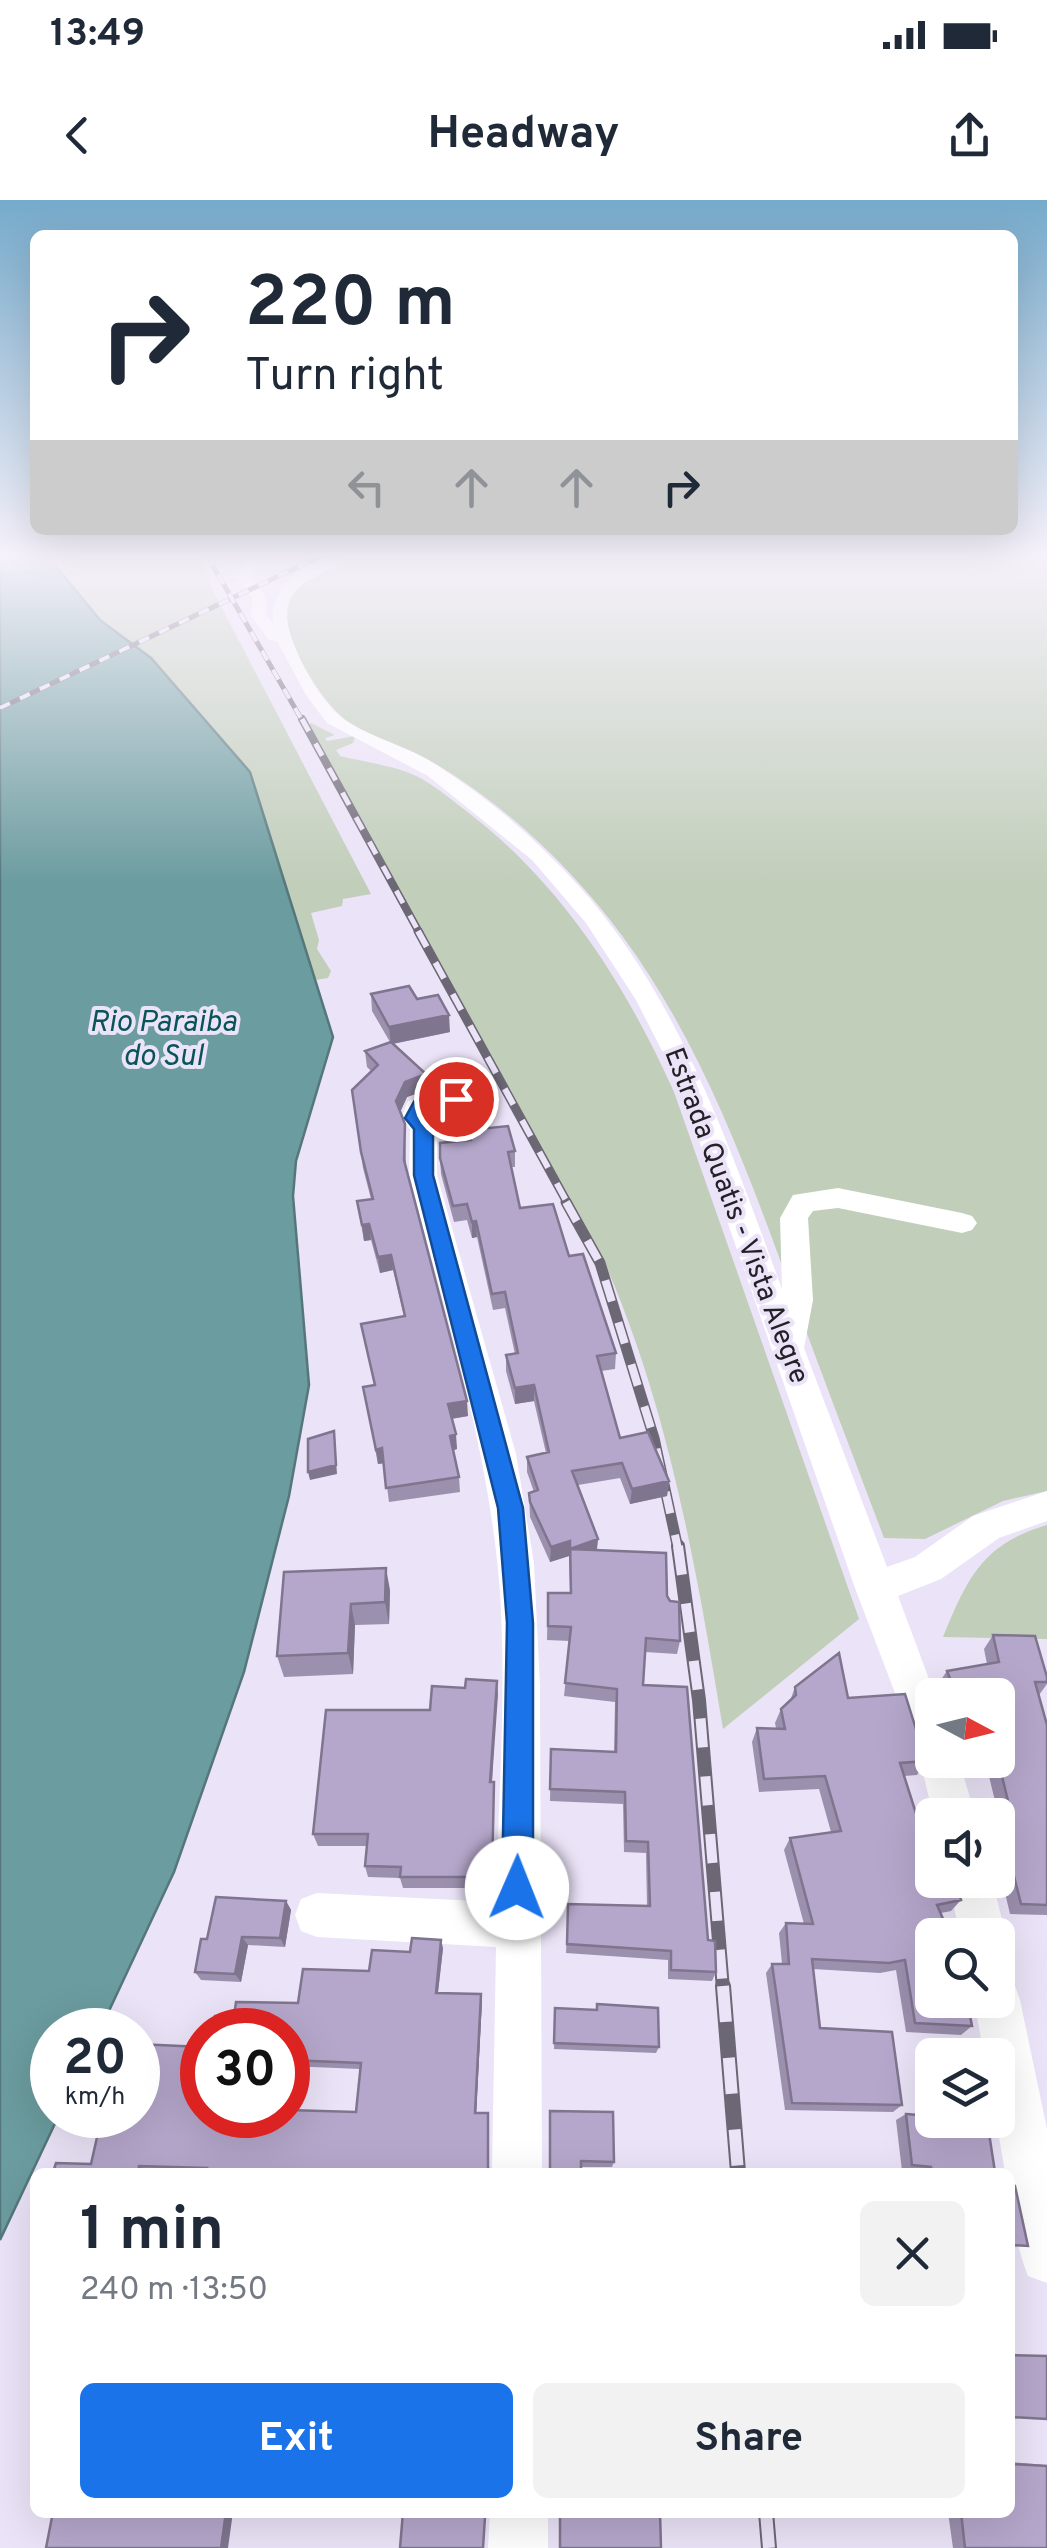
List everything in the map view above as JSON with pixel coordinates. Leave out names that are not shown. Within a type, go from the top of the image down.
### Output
[{"type":"street","name":"Estrada Quatis - Vista Alegre","points":[[296,665],[339,724],[417,760],[508,825],[555,872],[604,932],[660,1018],[693,1086],[915,1696]]},
{"type":"street","points":[[424,1128],[424,1175],[510,1508],[520,1623],[517,2168]]},
{"type":"street","points":[[791,1348],[798,1300],[794,1218],[803,1202],[838,1198],[962,1223]]},
{"type":"street","points":[[874,1588],[928,1568],[986,1528],[1047,1506]]},
{"type":"street","points":[[318,1915],[516,1926]]},
{"type":"street","points":[[1001,2018],[1047,2257]]},
{"type":"street","points":[[518,2548],[519,2518]]},
{"type":"shaded area","points":[[157,665],[251,665],[371,894],[343,899],[342,906],[311,913],[319,940],[317,949],[331,971],[328,978],[315,980],[250,772]]},
{"type":"shaded area","points":[[303,665],[1047,665],[1047,1491],[1003,1501],[925,1539],[884,1538],[741,1157],[700,1066],[651,978],[603,912],[535,839],[457,777],[345,720]]},
{"type":"shaded area","points":[[311,723],[335,735],[325,738],[327,741],[355,736],[353,743],[336,750],[340,756],[387,766],[434,786],[531,869],[587,937],[611,974],[674,1092],[859,1619],[723,1729],[703,1611],[665,1437],[607,1268],[308,726]]},
{"type":"shaded area","points":[[1047,1525],[1047,1639],[943,1637],[969,1581],[992,1553]]},
{"type":"water","name":"Rio Paraiba do Sul","points":[[0,665],[157,665],[250,772],[333,1037],[296,1161],[293,1196],[309,1385],[289,1496],[244,1672],[174,1872],[110,2008],[30,2008],[30,2138],[48,2138],[34,2168],[30,2168],[30,2176],[0,2240]]},
{"type":"building","points":[[409,986],[417,999],[438,995],[449,1015],[389,1027],[371,994]]},
{"type":"building","points":[[391,1042],[426,1074],[405,1082],[396,1101],[405,1124],[404,1160],[467,1401],[448,1404],[456,1434],[450,1436],[459,1477],[386,1488],[382,1448],[376,1450],[363,1387],[375,1385],[361,1324],[405,1316],[391,1255],[378,1257],[369,1224],[362,1225],[357,1201],[373,1199],[352,1090],[378,1065],[365,1051]]},
{"type":"building","points":[[508,1126],[515,1151],[508,1152],[520,1208],[553,1204],[569,1256],[583,1254],[616,1353],[597,1356],[620,1438],[648,1432],[669,1481],[632,1489],[622,1463],[572,1471],[598,1539],[570,1549],[570,1541],[551,1547],[530,1502],[529,1493],[538,1490],[527,1457],[549,1452],[534,1385],[515,1388],[506,1355],[518,1353],[505,1292],[492,1294],[476,1221],[472,1222],[467,1204],[453,1206],[440,1158],[440,1143],[471,1140],[469,1130]]},
{"type":"building","points":[[334,1431],[336,1465],[308,1472],[308,1439]]},
{"type":"building","points":[[570,1549],[666,1553],[667,1596],[670,1601],[679,1602],[680,1641],[646,1638],[643,1685],[687,1687],[708,1940],[715,1941],[716,1972],[671,1970],[671,1951],[567,1944],[568,1904],[650,1906],[648,1842],[626,1841],[625,1792],[550,1789],[551,1749],[616,1752],[617,1689],[565,1683],[571,1627],[548,1626],[548,1593],[571,1593]]},
{"type":"building","points":[[386,1568],[385,1602],[351,1604],[348,1653],[277,1656],[284,1572]]},
{"type":"building","points":[[993,1635],[1035,1636],[1047,1677],[1047,1682],[1035,1682],[1047,1725],[1047,1905],[1021,1904],[1015,1880],[1015,1798],[1007,1798],[1002,1778],[1015,1778],[1015,1678],[950,1678],[947,1671],[999,1662]]},
{"type":"building","points":[[839,1653],[848,1698],[905,1694],[915,1726],[915,1762],[900,1763],[915,1810],[915,1898],[961,1900],[937,1905],[943,1918],[915,1918],[915,2018],[970,2018],[972,2026],[915,2023],[905,1960],[889,1963],[812,1959],[820,2028],[892,2032],[902,2105],[792,2103],[772,1964],[789,1964],[786,1923],[813,1924],[790,1838],[841,1831],[825,1776],[764,1779],[757,1728],[785,1729],[781,1709],[796,1695],[795,1687]]},
{"type":"building","points":[[466,1679],[497,1681],[490,1782],[494,1782],[492,1877],[400,1877],[401,1867],[365,1866],[368,1834],[313,1834],[326,1710],[430,1710],[432,1686],[465,1688]]},
{"type":"building","points":[[216,1897],[286,1901],[280,1938],[242,1937],[235,1974],[195,1972],[201,1939],[207,1939]]},
{"type":"building","points":[[412,1938],[441,1940],[436,1993],[481,1994],[475,2113],[488,2113],[488,2168],[54,2168],[56,2163],[91,2164],[97,2138],[160,2138],[160,2045],[180,2046],[180,2138],[310,2138],[310,2111],[356,2112],[361,2063],[310,2061],[310,2008],[235,2008],[236,2002],[298,2003],[303,1969],[369,1971],[372,1950],[410,1952]]},
{"type":"building","points":[[597,2004],[658,2008],[659,2047],[554,2043],[555,2008],[597,2010]]},
{"type":"building","points":[[550,2111],[613,2112],[614,2162],[581,2161],[581,2168],[550,2168]]},
{"type":"building","points":[[906,2114],[915,2115],[915,2138],[990,2138],[994,2168],[912,2165]]},
{"type":"building","points":[[1015,2186],[1028,2246],[1015,2245]]},
{"type":"building","points":[[1015,2355],[1047,2356],[1047,2419],[1015,2417]]},
{"type":"building","points":[[1015,2464],[1047,2466],[1047,2548],[965,2548],[962,2518],[1015,2518]]},
{"type":"building","points":[[52,2518],[225,2518],[221,2548],[46,2548]]},
{"type":"building","points":[[402,2518],[485,2518],[483,2548],[400,2548]]},
{"type":"building","points":[[560,2518],[660,2518],[661,2548],[560,2548]]},
{"type":"railway","points":[[0,708],[92,665]]},
{"type":"railway","points":[[270,665],[303,722]]},
{"type":"railway","points":[[302,719],[420,934]]},
{"type":"railway","points":[[418,931],[568,1204]]},
{"type":"railway","points":[[566,1202],[600,1263],[654,1438],[678,1549]]},
{"type":"railway","points":[[678,1546],[699,1700],[723,1989]]},
{"type":"railway","points":[[723,1986],[738,2168]]},
{"type":"railway","points":[[766,2518],[769,2548]]},
{"type":"route","points":[[456,1099],[422,1102],[414,1118],[424,1128],[424,1175],[510,1508],[520,1623],[517,1888]]}]
